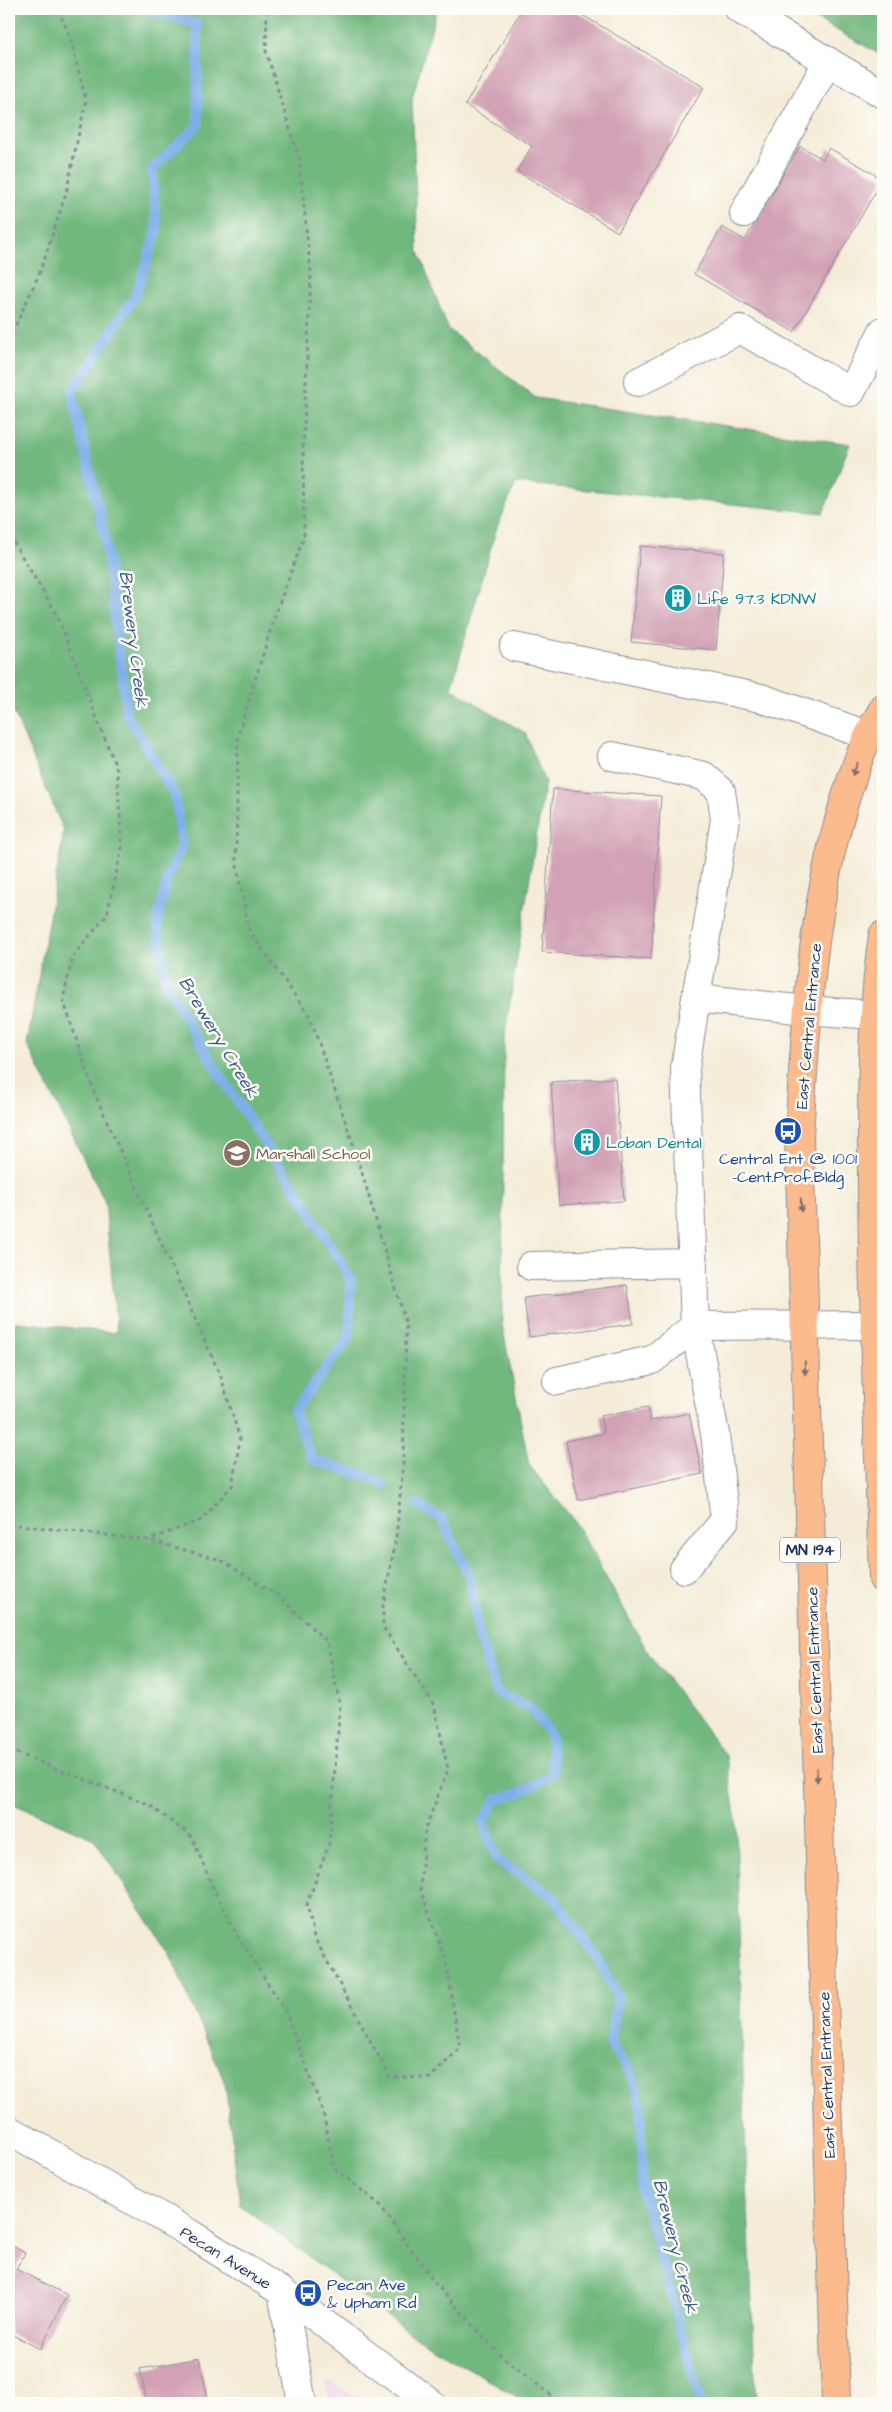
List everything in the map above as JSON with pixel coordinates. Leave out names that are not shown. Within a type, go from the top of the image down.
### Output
[{"type":"highway","name":"East Central Entrance","points":[[836,2403],[799,1136],[806,1010],[817,919],[835,833],[854,770],[883,709]]},
{"type":"highway","points":[[883,935],[878,972],[872,1080],[875,1325],[883,1579]]},
{"type":"street","points":[[739,9],[883,94]]},
{"type":"street","points":[[744,213],[828,61]]},
{"type":"street","points":[[638,382],[740,329],[851,392],[883,331]]},
{"type":"street","points":[[514,647],[761,698],[870,736]]},
{"type":"street","points":[[612,756],[704,776],[721,791],[725,819],[685,1069],[695,1326],[715,1434],[725,1520],[684,1569]]},
{"type":"street","points":[[696,998],[806,1010],[875,1015]]},
{"type":"street","points":[[531,1266],[693,1263]]},
{"type":"street","points":[[557,1381],[652,1360],[695,1326],[875,1325]]},
{"type":"street","name":"Pecan Avenue","points":[[9,2130],[189,2233],[282,2292],[430,2403]]},
{"type":"street","points":[[282,2292],[302,2403]]},
{"type":"path","points":[[9,340],[40,272],[66,193],[86,100],[69,34],[58,9]]},
{"type":"path","points":[[9,1524],[148,1540],[221,1560],[280,1597],[326,1642],[340,1705],[329,1844],[307,1904],[314,1937],[390,2077],[430,2078],[460,2048],[446,1962],[420,1888],[426,1830],[448,1769],[434,1705],[383,1626],[383,1606],[396,1539],[403,1464],[406,1324],[358,1159],[310,1017],[250,930],[236,861],[238,735],[276,612],[304,537],[303,447],[312,274],[299,159],[266,51],[267,9]]},
{"type":"path","points":[[9,535],[56,612],[117,770],[122,847],[107,915],[72,956],[63,998],[94,1092],[221,1377],[240,1439],[232,1486],[201,1520],[148,1540]]},
{"type":"path","points":[[9,1750],[148,1804],[192,1837],[214,1890],[237,1935],[286,2012],[323,2112],[334,2168],[380,2205],[435,2283],[500,2355],[561,2403]]},
{"type":"shaded area","points":[[327,2381],[369,2403],[327,2403]]},
{"type":"green space","name":"Marshall School","points":[[9,9],[437,9],[412,98],[418,250],[448,329],[536,398],[850,444],[823,513],[516,483],[496,530],[451,688],[525,733],[545,782],[504,1039],[502,1324],[529,1465],[575,1522],[649,1654],[726,1756],[736,1821],[744,2107],[756,2403],[529,2403],[423,2342],[240,2205],[225,2083],[170,1954],[94,1839],[9,1802],[9,1321],[117,1333],[105,1202],[27,1044],[64,831],[9,701]]},
{"type":"green space","points":[[799,9],[883,9],[883,56]]},
{"type":"building","points":[[522,9],[572,9],[704,87],[618,232],[517,171],[532,146],[465,105]]},
{"type":"building","points":[[800,146],[823,159],[829,148],[883,179],[794,332],[694,274],[722,227],[745,240]]},
{"type":"building","name":"Life 97.3 KDNW","points":[[640,546],[724,553],[716,650],[631,642]]},
{"type":"building","points":[[553,789],[661,796],[651,959],[542,952]]},
{"type":"building","name":"Loban Dental","points":[[615,1078],[624,1201],[559,1205],[551,1082]]},
{"type":"building","points":[[627,1285],[633,1324],[529,1337],[524,1298]]},
{"type":"building","points":[[648,1407],[650,1421],[689,1413],[702,1474],[578,1500],[566,1441],[604,1433],[600,1416]]},
{"type":"building","points":[[9,2244],[25,2253],[16,2269],[67,2295],[40,2349],[9,2333]]},
{"type":"building","points":[[199,2358],[209,2403],[147,2403],[140,2369]]},
{"type":"waterway","name":"Brewery Creek","points":[[145,9],[197,24],[198,125],[152,169],[157,231],[136,294],[72,392],[105,538],[127,715],[175,796],[182,846],[167,879],[157,923],[166,985],[218,1072],[308,1208],[351,1280],[349,1338],[294,1411],[312,1459],[374,1479],[383,1485]]},
{"type":"waterway","name":"Brewery Creek","points":[[417,1504],[442,1519],[470,1578],[479,1636],[497,1693],[531,1708],[551,1736],[553,1774],[519,1793],[497,1799],[483,1821],[497,1860],[553,1896],[598,1959],[618,1997],[610,2044],[633,2076],[641,2111],[642,2189],[700,2400]]},
{"type":"place","name":"Life 97.3 KDNW","points":[[678,598]]},
{"type":"place","name":"Central Ent @ 1001 -Cent.Prof.Bldg","points":[[788,1131]]},
{"type":"place","name":"Loban Dental","points":[[587,1142]]},
{"type":"place","name":"Marshall School","points":[[237,1153]]},
{"type":"place","name":"Pecan Ave & Upham Rd","points":[[308,2293]]}]
